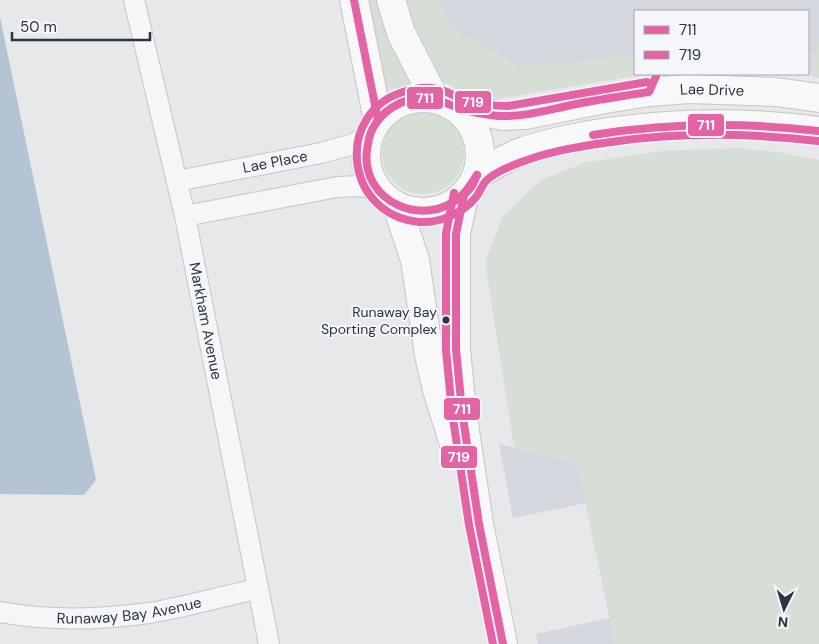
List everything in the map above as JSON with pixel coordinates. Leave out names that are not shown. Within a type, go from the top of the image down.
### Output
[{"type":"main road","points":[[354,0],[374,128]]},
{"type":"main road","points":[[391,0],[401,33],[446,103],[470,121],[478,138],[481,156],[456,234],[456,350],[462,411],[479,524],[503,644]]},
{"type":"main road","points":[[663,125],[679,108],[689,89]]},
{"type":"main road","name":"Lae Drive","points":[[446,103],[503,116],[525,115],[649,92],[689,89],[776,92],[819,98]]},
{"type":"main road","points":[[446,103],[419,98],[403,102],[389,109],[374,128],[366,149],[366,164],[371,178],[388,198],[414,260],[437,390],[479,524]]},
{"type":"main road","points":[[388,198],[411,210],[425,212],[439,210],[452,204],[471,185],[514,155],[554,142],[613,132],[663,125],[707,124],[762,125],[819,131]]},
{"type":"street","name":"Markham Avenue","points":[[134,0],[185,216],[269,644]]},
{"type":"street","name":"Lae Place","points":[[177,181],[328,151],[353,144],[374,128]]},
{"type":"street","points":[[185,216],[337,187],[360,186],[388,198]]},
{"type":"street","name":"Runaway Bay Avenue","points":[[0,612],[26,617],[64,619],[112,618],[151,612],[258,589]]},
{"type":"shaded area","points":[[364,0],[380,0],[415,82],[384,91]]},
{"type":"shaded area","points":[[403,0],[439,0],[454,29],[517,65],[536,66],[634,55],[634,75],[640,75],[497,99],[465,94],[441,80],[424,60]]},
{"type":"shaded area","points":[[422,0],[819,0],[819,66],[809,65],[809,10],[634,10],[634,63],[561,74],[467,56]]},
{"type":"shaded area","points":[[817,44],[819,44],[819,78],[809,73],[809,52],[816,53]]},
{"type":"shaded area","points":[[423,112],[439,116],[452,124],[460,137],[464,153],[460,169],[452,182],[439,190],[423,194],[407,190],[394,182],[386,169],[382,153],[386,137],[394,124],[407,116]]},
{"type":"shaded area","points":[[736,148],[777,152],[819,160],[819,644],[615,644],[577,463],[514,447],[485,262],[503,216],[541,180],[587,162],[662,151]]},
{"type":"shaded area","points":[[499,444],[577,463],[586,503],[513,518]]},
{"type":"shaded area","points":[[610,618],[615,644],[538,644],[536,634]]},
{"type":"water","points":[[0,17],[96,480],[84,495],[0,494]]},
{"type":"transit line","name":"711","points":[[354,0],[378,120]]},
{"type":"transit line","name":"711","points":[[477,175],[463,194],[446,206],[430,210],[413,210],[397,205],[384,196],[374,183],[368,168],[368,141],[381,116],[392,107],[412,99],[430,98],[485,114],[517,116],[649,92],[657,75]]},
{"type":"transit line","name":"719","points":[[647,82],[508,106],[469,101],[432,88],[406,91],[383,102],[367,119],[358,140],[357,162],[363,183],[375,202],[395,215],[420,222],[428,222],[444,219],[465,208],[476,197],[483,184],[500,171],[550,153],[663,136],[740,135],[818,141]]},
{"type":"transit line","name":"711","points":[[593,135],[650,128],[706,125],[762,126],[819,131]]},
{"type":"transit line","name":"711","points":[[477,175],[472,186],[464,195],[456,234],[456,349],[462,411],[479,524],[503,644]]},
{"type":"transit line","name":"719","points":[[454,193],[446,233],[446,350],[452,412],[469,525],[493,644]]},
{"type":"place","name":"Runaway Bay Sporting Complex","points":[[446,320]]}]
